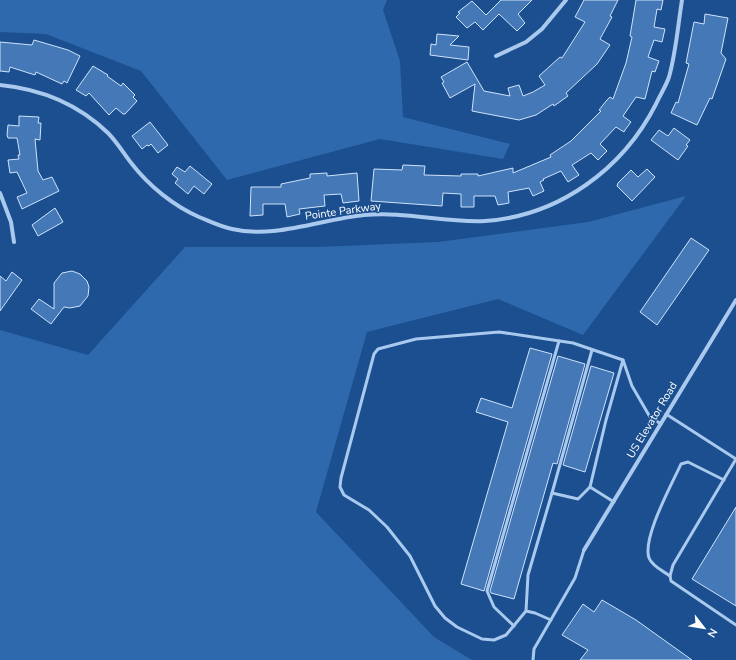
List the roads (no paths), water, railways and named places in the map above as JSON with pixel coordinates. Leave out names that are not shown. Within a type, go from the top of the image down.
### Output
[{"type":"street","points":[[496,56],[526,42],[542,29],[566,0]]},
{"type":"street","name":"Pointe Parkway","points":[[0,85],[19,87],[60,99],[81,111],[109,134],[132,165],[164,195],[196,216],[232,230],[270,231],[363,215],[390,214],[469,221],[498,220],[529,212],[573,193],[598,177],[629,146],[650,115],[668,79],[682,0]]},
{"type":"street","points":[[0,193],[11,222],[14,242]]},
{"type":"street","name":"US Elevator Road","points":[[584,550],[736,300]]},
{"type":"lane","points":[[592,350],[528,575],[526,611],[506,635],[494,640],[482,639],[457,627],[445,618],[435,606],[410,556],[387,527],[369,510],[344,495],[340,487],[341,478],[374,354],[378,349],[416,339],[499,332],[558,341],[592,350],[623,360]]},
{"type":"lane","points":[[514,626],[494,607],[487,591],[558,341]]},
{"type":"lane","points":[[623,360],[632,386],[650,417],[661,424]]},
{"type":"lane","points":[[552,492],[578,498],[590,486],[606,420],[623,360]]},
{"type":"lane","points":[[666,414],[736,459],[673,565],[670,576],[671,581],[736,625]]},
{"type":"lane","points":[[670,576],[654,566],[649,557],[648,537],[681,464],[688,462],[724,480]]},
{"type":"lane","points":[[590,486],[614,502]]},
{"type":"lane","points":[[533,660],[534,649],[575,578],[584,550]]},
{"type":"lane","points":[[526,611],[551,620]]}]
